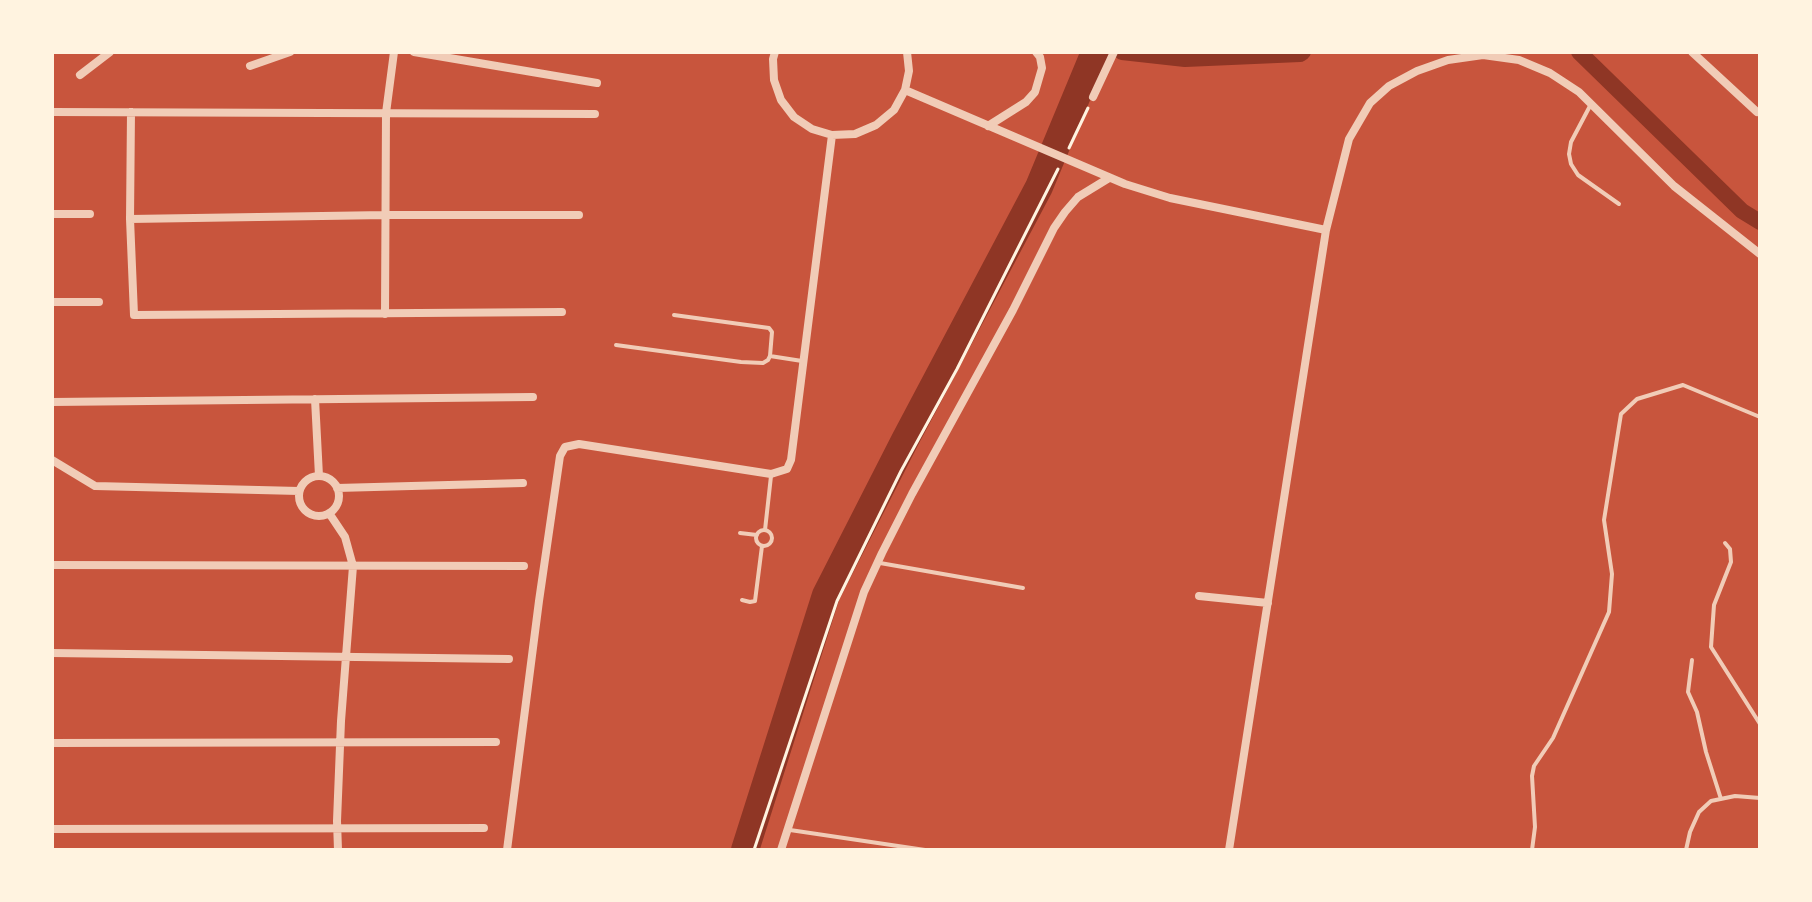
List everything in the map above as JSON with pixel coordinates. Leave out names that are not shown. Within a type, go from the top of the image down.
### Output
[{"type":"street","points":[[80,75],[110,52]]},
{"type":"street","points":[[250,66],[290,52]]},
{"type":"street","points":[[385,314],[386,113],[394,52]]},
{"type":"street","points":[[414,52],[597,83]]},
{"type":"street","points":[[775,52],[774,80],[781,100],[794,117],[812,129],[832,135],[855,134],[876,125],[894,110],[905,90],[909,71],[907,52]]},
{"type":"street","points":[[988,126],[1026,102],[1035,92],[1042,68],[1036,52]]},
{"type":"street","points":[[1093,97],[1114,52]]},
{"type":"street","points":[[1692,52],[1759,111]]},
{"type":"street","points":[[1229,850],[1326,230],[1349,139],[1370,103],[1389,86],[1417,71],[1448,60],[1483,55],[1519,60],[1550,73],[1579,92],[1674,186],[1760,254]]},
{"type":"street","points":[[905,90],[1109,178],[1170,198],[1326,230]]},
{"type":"street","points":[[52,112],[595,114]]},
{"type":"street","points":[[131,112],[130,219],[134,315],[562,312]]},
{"type":"street","points":[[507,850],[560,456],[565,447],[579,444],[771,474],[787,469],[791,460],[832,135]]},
{"type":"street","points":[[781,850],[864,592],[878,563],[1054,228],[1078,197],[1109,178]]},
{"type":"street","points":[[52,214],[90,214]]},
{"type":"street","points":[[130,219],[579,215]]},
{"type":"street","points":[[52,302],[99,302]]},
{"type":"street","points":[[52,402],[533,397]]},
{"type":"street","points":[[315,399],[319,476]]},
{"type":"street","points":[[52,460],[95,486],[299,491]]},
{"type":"street","points":[[319,476],[330,479],[339,493],[337,505],[323,516],[309,514],[300,504],[299,491],[306,480],[319,476]]},
{"type":"street","points":[[337,488],[523,483]]},
{"type":"street","points":[[329,513],[345,537],[353,566],[340,742],[338,850]]},
{"type":"street","points":[[52,565],[524,566]]},
{"type":"street","points":[[1199,596],[1268,603]]},
{"type":"street","points":[[52,653],[509,659]]},
{"type":"street","points":[[52,743],[496,742]]},
{"type":"street","points":[[52,829],[484,828]]},
{"type":"lane","points":[[1591,104],[1571,142],[1571,164],[1578,175],[1619,204]]},
{"type":"lane","points":[[616,345],[741,362],[763,363],[770,356],[772,332],[769,328],[674,315]]},
{"type":"lane","points":[[770,356],[802,361]]},
{"type":"lane","points":[[1532,850],[1535,827],[1534,766],[1553,738],[1609,612],[1612,574],[1604,520],[1621,414],[1637,399],[1683,385],[1760,417]]},
{"type":"lane","points":[[765,530],[771,474]]},
{"type":"lane","points":[[765,530],[772,538],[768,545],[762,546],[757,542],[757,535],[765,530]]},
{"type":"lane","points":[[740,533],[757,535]]},
{"type":"lane","points":[[1725,543],[1730,549],[1731,562],[1714,605],[1711,647],[1760,724]]},
{"type":"lane","points":[[742,600],[755,601],[762,546]]},
{"type":"lane","points":[[878,563],[1023,588]]},
{"type":"lane","points":[[1692,660],[1688,692],[1697,712],[1721,799]]},
{"type":"lane","points":[[1686,850],[1699,812],[1711,801],[1735,796],[1760,798]]},
{"type":"lane","points":[[787,830],[925,850]]},
{"type":"waterway","points":[[745,850],[826,595],[1039,187],[1095,52]]},
{"type":"waterway","points":[[1122,52],[1185,59],[1303,52]]},
{"type":"waterway","points":[[1579,52],[1742,211],[1760,222]]}]
